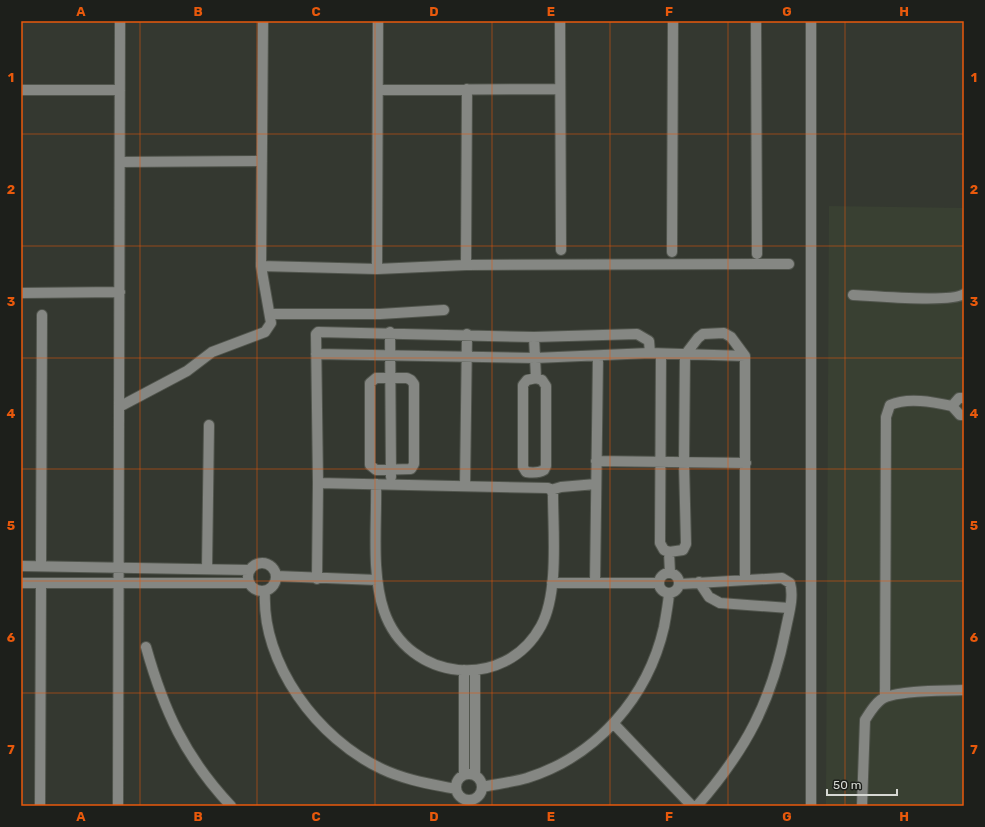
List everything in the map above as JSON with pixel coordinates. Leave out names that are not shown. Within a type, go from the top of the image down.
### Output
[{"type":"street","points":[[118,806],[120,21]]},
{"type":"street","points":[[119,407],[186,371],[212,352],[265,332],[271,323],[271,314],[261,266],[264,21]]},
{"type":"street","points":[[377,269],[378,21]]},
{"type":"street","points":[[560,21],[561,250]]},
{"type":"street","points":[[672,252],[673,21]]},
{"type":"street","points":[[756,21],[757,254]]},
{"type":"street","points":[[810,806],[811,21]]},
{"type":"street","points":[[466,265],[467,89]]},
{"type":"street","points":[[378,90],[560,89]]},
{"type":"street","points":[[21,90],[120,90]]},
{"type":"street","points":[[120,162],[262,161]]},
{"type":"street","points":[[261,266],[377,269],[466,265],[789,264]]},
{"type":"street","points":[[21,293],[120,292]]},
{"type":"street","points":[[853,295],[940,298],[961,296],[964,294]]},
{"type":"street","points":[[271,314],[380,314],[444,310]]},
{"type":"street","points":[[41,566],[42,315]]},
{"type":"street","points":[[317,579],[318,483],[316,334],[318,332],[390,332],[534,336],[637,334],[644,336],[649,341],[650,353]]},
{"type":"street","points":[[390,332],[392,378],[391,484]]},
{"type":"street","points":[[661,354],[660,543],[664,550],[669,552],[683,550],[686,544],[684,462],[685,355],[703,334],[724,333],[731,337],[746,356],[745,579]]},
{"type":"street","points":[[465,486],[467,334]]},
{"type":"street","points":[[534,336],[536,378]]},
{"type":"street","points":[[316,354],[535,358],[650,353],[746,356]]},
{"type":"street","points":[[595,583],[598,356]]},
{"type":"street","points":[[376,378],[407,378],[414,384],[414,464],[411,469],[391,470],[376,470],[370,465],[370,383],[376,378]]},
{"type":"street","points":[[536,378],[542,380],[546,386],[546,466],[544,470],[532,473],[526,472],[523,467],[523,385],[527,380],[536,378]]},
{"type":"street","points":[[952,406],[959,398],[964,398]]},
{"type":"street","points":[[885,697],[886,417],[890,405],[897,402],[918,401],[952,406],[960,415],[964,415]]},
{"type":"street","points":[[207,569],[209,425]]},
{"type":"street","points":[[596,462],[746,463]]},
{"type":"street","points":[[532,473],[534,488]]},
{"type":"street","points":[[318,483],[548,488],[551,490],[561,487],[596,484]]},
{"type":"street","points":[[376,484],[377,580],[384,612],[393,632],[411,652],[429,663],[445,669],[464,670],[475,670],[495,665],[507,659],[529,643],[541,626],[549,607],[552,583],[553,494],[551,490]]},
{"type":"street","points":[[669,552],[670,573]]},
{"type":"street","points":[[21,566],[249,570],[257,563],[262,562],[272,567],[276,576],[273,586],[266,591],[256,590],[249,583],[249,570]]},
{"type":"street","points":[[64,584],[65,567]]},
{"type":"street","points":[[670,573],[677,576],[680,584],[677,591],[669,594],[662,591],[659,583],[662,576],[670,573]]},
{"type":"street","points":[[276,576],[317,579],[377,580]]},
{"type":"street","points":[[680,584],[782,578],[790,583],[792,592],[782,646],[769,693],[749,736],[723,776],[697,806]]},
{"type":"street","points":[[699,582],[709,597],[720,603],[789,608]]},
{"type":"street","points":[[21,583],[249,583]]},
{"type":"street","points":[[552,583],[659,583]]},
{"type":"street","points":[[40,806],[41,584]]},
{"type":"street","points":[[266,591],[265,618],[281,665],[298,695],[314,718],[334,738],[358,756],[383,770],[466,801],[474,800],[478,802],[482,786],[481,782],[475,775],[475,670]]},
{"type":"street","points":[[482,786],[527,778],[550,770],[591,745],[614,724],[637,692],[648,672],[664,628],[669,594]]},
{"type":"street","points":[[146,647],[158,688],[183,743],[199,768],[231,806]]},
{"type":"street","points":[[464,670],[464,775]]},
{"type":"street","points":[[862,806],[865,720],[872,709],[885,697],[964,690]]},
{"type":"street","points":[[614,724],[692,806]]},
{"type":"street","points":[[458,797],[458,780],[464,775],[475,775]]},
{"type":"shaded area","points":[[829,206],[964,208],[964,806],[826,806]]}]
